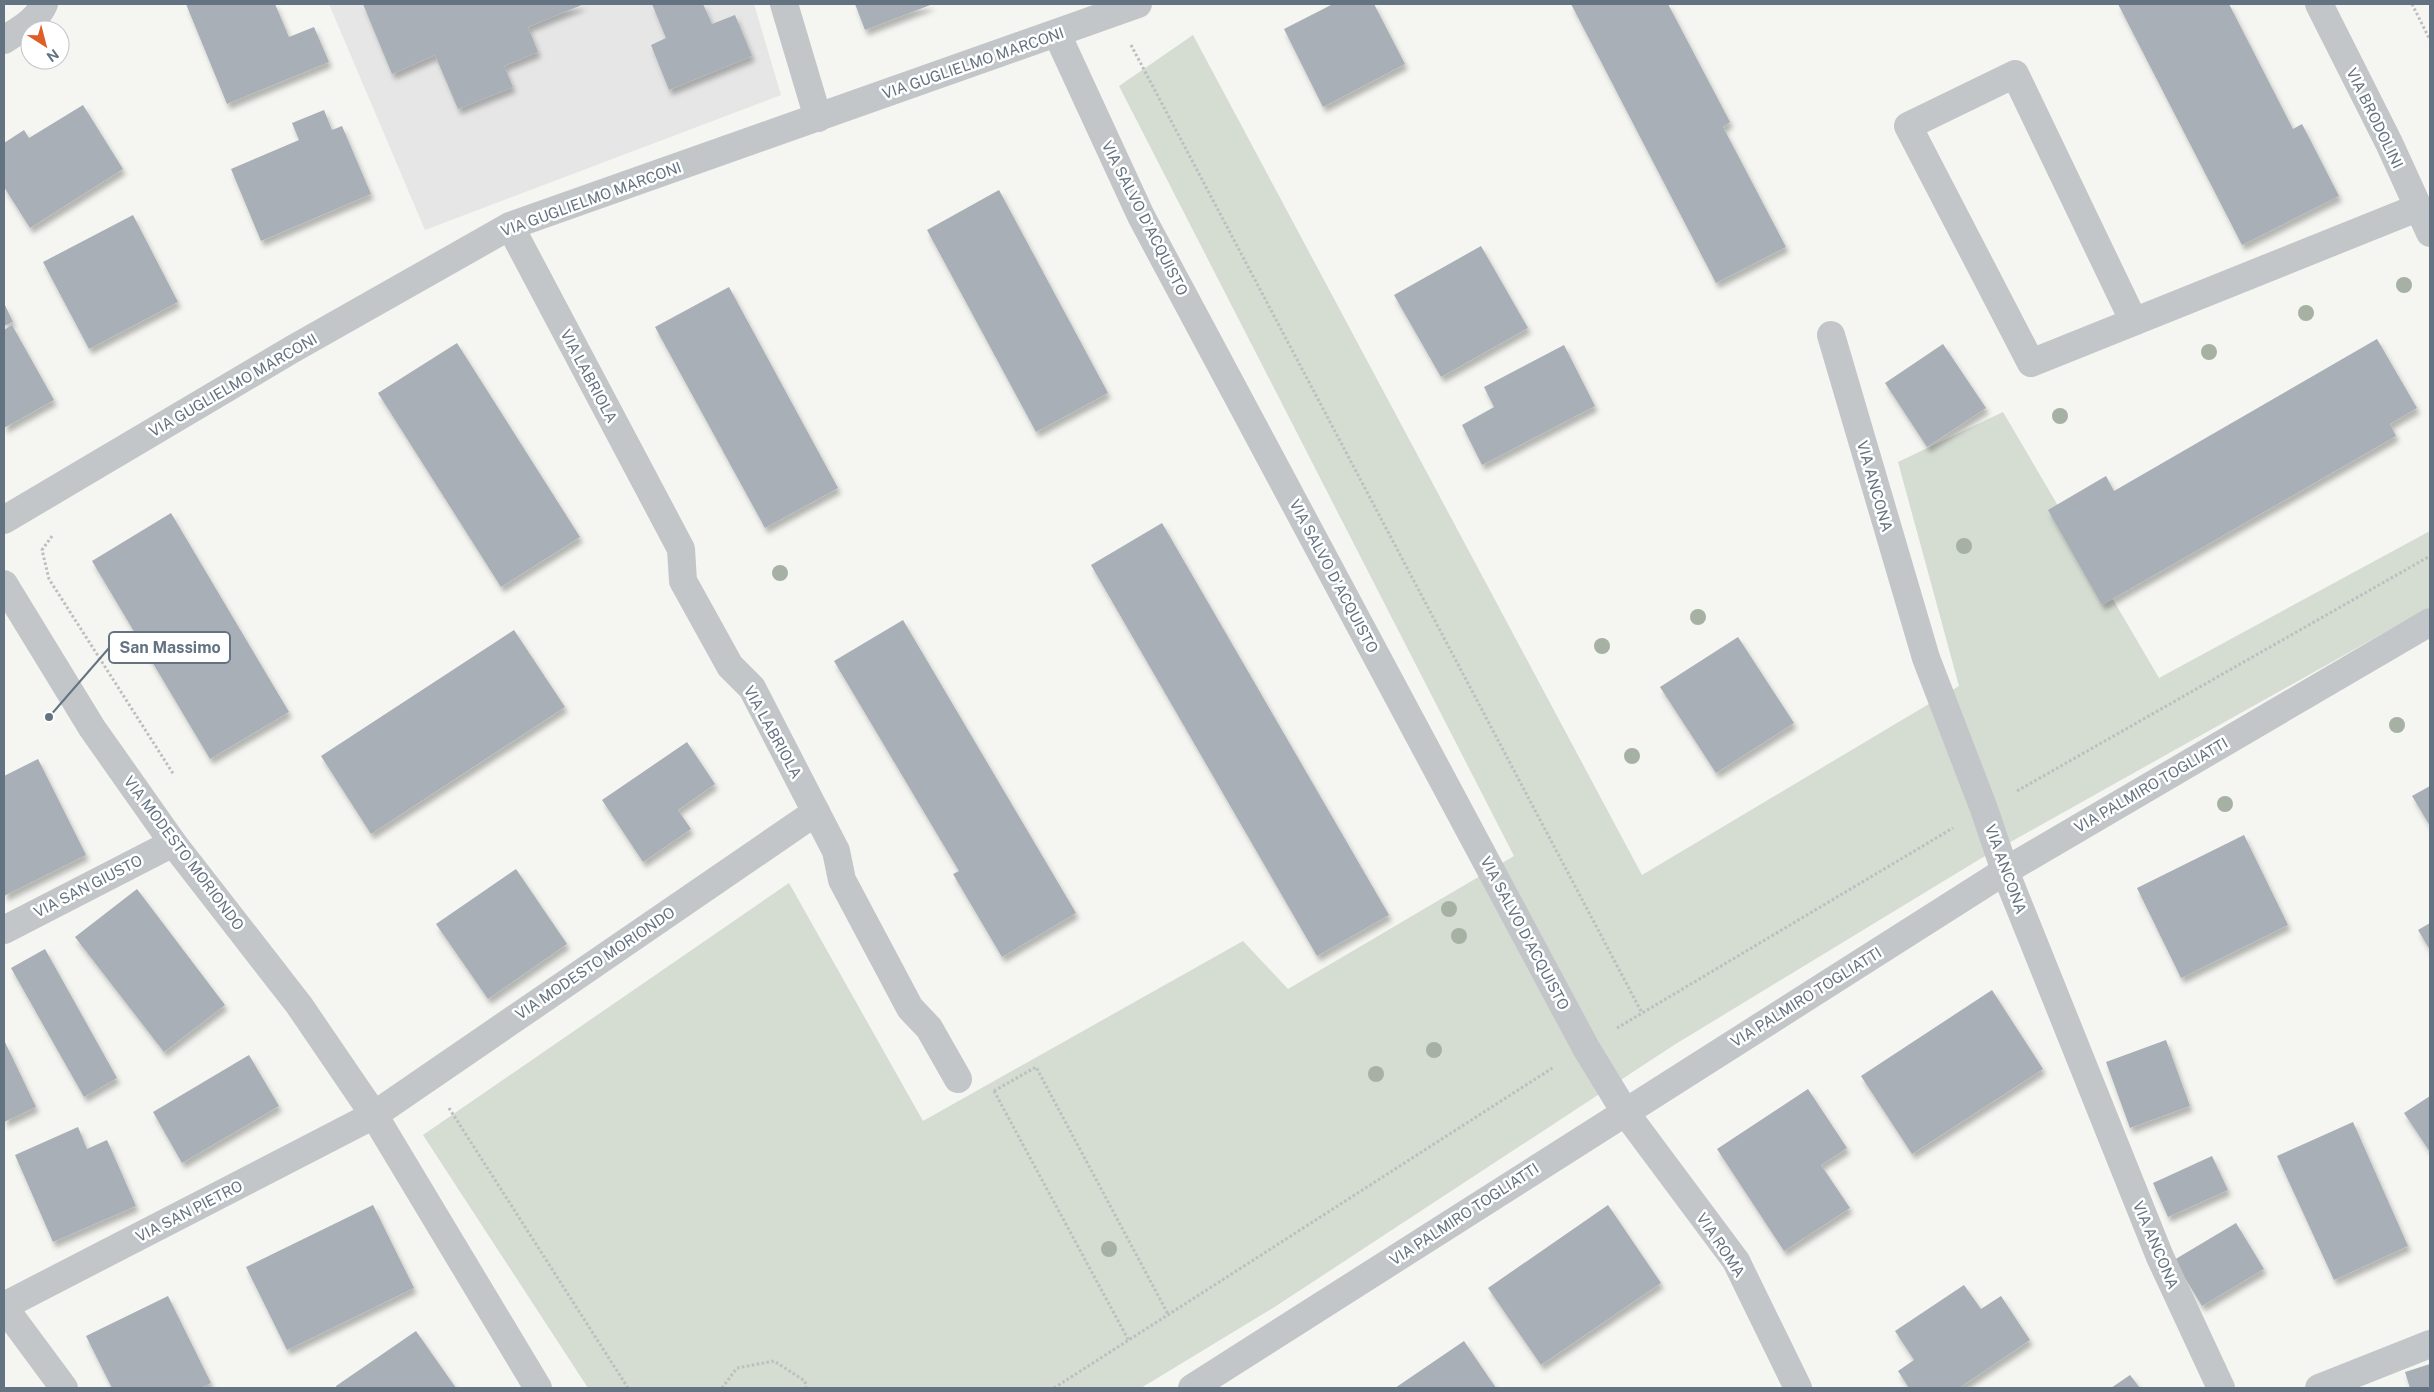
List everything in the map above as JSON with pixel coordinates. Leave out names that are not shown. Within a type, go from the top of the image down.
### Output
[{"type":"street","points":[[4,40],[31,22],[44,4]]},
{"type":"street","points":[[784,4],[818,118]]},
{"type":"street","name":"VIA BRODOLINI","points":[[2319,4],[2389,143],[2430,233]]},
{"type":"street","name":"VIA GUGLIELMO MARCONI","points":[[4,520],[291,350],[510,226],[1126,8]]},
{"type":"street","name":"VIA SALVO D'ACQUISTO","points":[[1057,34],[1141,216],[1586,1048],[1626,1112]]},
{"type":"street","points":[[2134,322],[2015,74],[1908,126],[2031,363],[2134,322],[2417,208]]},
{"type":"street","name":"VIA LABRIOLA","points":[[510,226],[681,549],[683,581],[730,666],[752,688],[836,852],[842,880],[910,1008],[929,1028],[958,1079]]},
{"type":"street","name":"VIA ANCONA","points":[[1831,335],[1926,658],[1984,809],[2005,871],[2160,1257],[2221,1388]]},
{"type":"street","name":"VIA MODESTO MORIONDO","points":[[4,584],[92,728],[173,843],[299,1005],[374,1115],[538,1388]]},
{"type":"street","name":"VIA PALMIRO TOGLIATTI","points":[[1192,1388],[2005,871],[2430,622]]},
{"type":"street","name":"VIA MODESTO MORIONDO","points":[[374,1115],[816,812]]},
{"type":"street","name":"VIA SAN GIUSTO","points":[[4,930],[173,843]]},
{"type":"street","name":"VIA ROMA","points":[[1626,1112],[1736,1262],[1798,1388]]},
{"type":"street","name":"VIA SAN PIETRO","points":[[4,1307],[374,1115]]},
{"type":"street","points":[[4,1307],[64,1388]]},
{"type":"street","points":[[2319,1388],[2430,1344]]},
{"type":"path","points":[[2412,4],[2430,40]]},
{"type":"path","points":[[1126,8],[1642,1013]]},
{"type":"path","points":[[57,530],[42,550],[49,579],[179,784]]},
{"type":"path","points":[[1054,1388],[1129,1342],[1642,1013],[1984,809],[2430,556]]},
{"type":"path","points":[[994,1091],[1036,1067],[1169,1316]]},
{"type":"path","points":[[958,1079],[994,1091],[1129,1342]]},
{"type":"path","points":[[422,1082],[436,1088],[628,1388]]},
{"type":"path","points":[[722,1388],[737,1368],[774,1361],[805,1382],[806,1388]]},
{"type":"shaded area","points":[[329,4],[754,4],[781,95],[425,230]]},
{"type":"shaded area","points":[[1193,35],[1642,875],[1959,686],[1898,462],[2003,412],[2159,678],[2430,531],[2430,607],[1980,859],[1674,1045],[1273,1308],[1141,1388],[588,1388],[423,1135],[789,883],[923,1121],[1243,941],[1288,989],[1514,856],[1119,86]]},
{"type":"building","points":[[186,4],[275,4],[289,37],[314,27],[329,62],[227,104]]},
{"type":"building","points":[[363,4],[584,4],[528,27],[538,52],[504,66],[513,87],[458,109],[435,55],[392,74]]},
{"type":"building","points":[[652,4],[703,4],[712,24],[735,15],[752,56],[669,90],[651,45],[666,38]]},
{"type":"building","points":[[855,4],[933,4],[865,30]]},
{"type":"building","points":[[1333,4],[1374,4],[1405,64],[1323,107],[1284,29]]},
{"type":"building","points":[[1571,4],[1668,4],[1730,122],[1723,127],[1786,247],[1716,283]]},
{"type":"building","points":[[2118,4],[2229,4],[2293,129],[2302,124],[2339,196],[2242,245]]},
{"type":"building","points":[[83,105],[123,169],[30,228],[4,187],[4,143],[24,130],[29,138]]},
{"type":"building","points":[[324,110],[332,130],[342,126],[371,194],[261,241],[231,169],[299,140],[292,123]]},
{"type":"building","points":[[999,190],[1108,393],[1036,432],[927,230]]},
{"type":"building","points":[[133,215],[178,302],[89,349],[43,262]]},
{"type":"building","points":[[1481,246],[1528,328],[1441,377],[1394,295]]},
{"type":"building","points":[[729,287],[838,488],[765,528],[655,327]]},
{"type":"building","points":[[4,303],[13,322],[4,326]]},
{"type":"building","points":[[12,325],[54,400],[4,428],[4,330]]},
{"type":"building","points":[[2377,339],[2417,408],[2390,424],[2396,436],[2102,605],[2048,510],[2106,476],[2114,491]]},
{"type":"building","points":[[457,343],[580,537],[501,587],[378,393]]},
{"type":"building","points":[[1943,344],[1986,408],[1927,447],[1885,383]]},
{"type":"building","points":[[1564,345],[1595,406],[1482,465],[1462,425],[1494,407],[1484,387]]},
{"type":"building","points":[[171,513],[289,712],[210,759],[92,561]]},
{"type":"building","points":[[1162,523],[1389,915],[1317,956],[1091,565]]},
{"type":"building","points":[[903,620],[1076,913],[1002,957],[953,874],[959,871],[834,661]]},
{"type":"building","points":[[514,630],[565,707],[371,834],[321,756]]},
{"type":"building","points":[[1738,637],[1794,723],[1716,773],[1660,687]]},
{"type":"building","points":[[687,742],[715,784],[678,810],[691,829],[643,862],[602,800]]},
{"type":"building","points":[[38,759],[86,855],[4,896],[4,776]]},
{"type":"building","points":[[2430,786],[2430,826],[2412,796]]},
{"type":"building","points":[[2244,835],[2288,925],[2181,978],[2137,888]]},
{"type":"building","points":[[516,869],[567,944],[488,999],[436,924]]},
{"type":"building","points":[[137,889],[225,1005],[164,1052],[75,937]]},
{"type":"building","points":[[2430,923],[2430,950],[2418,930]]},
{"type":"building","points":[[45,949],[117,1078],[84,1097],[11,968]]},
{"type":"building","points":[[1992,990],[2043,1069],[1912,1154],[1861,1076]]},
{"type":"building","points":[[4,1040],[36,1107],[4,1122]]},
{"type":"building","points":[[2166,1040],[2190,1106],[2130,1128],[2106,1062]]},
{"type":"building","points":[[249,1055],[279,1106],[182,1163],[153,1112]]},
{"type":"building","points":[[1808,1089],[1847,1148],[1821,1165],[1850,1208],[1784,1251],[1717,1149]]},
{"type":"building","points":[[2430,1096],[2430,1152],[2404,1113]]},
{"type":"building","points":[[2353,1122],[2408,1246],[2334,1280],[2277,1156]]},
{"type":"building","points":[[78,1127],[87,1149],[107,1140],[136,1206],[53,1242],[15,1155]]},
{"type":"building","points":[[2212,1156],[2228,1190],[2168,1217],[2153,1183]]},
{"type":"building","points":[[373,1205],[414,1288],[287,1350],[246,1267]]},
{"type":"building","points":[[1608,1205],[1661,1283],[1541,1365],[1488,1288]]},
{"type":"building","points":[[2236,1223],[2264,1269],[2202,1306],[2174,1260]]},
{"type":"building","points":[[1964,1285],[1981,1309],[2001,1296],[2030,1340],[1959,1388],[1909,1388],[1898,1371],[1914,1360],[1895,1331]]},
{"type":"building","points":[[168,1296],[211,1383],[201,1388],[112,1388],[86,1336]]},
{"type":"building","points":[[416,1331],[456,1388],[337,1388],[336,1386]]},
{"type":"building","points":[[1464,1341],[1496,1388],[1395,1388]]},
{"type":"building","points":[[2430,1364],[2430,1388],[2410,1388],[2405,1372]]},
{"type":"building","points":[[2130,1375],[2140,1388],[2111,1388]]},
{"type":"place","name":"San Massimo","points":[[49,717]]}]
